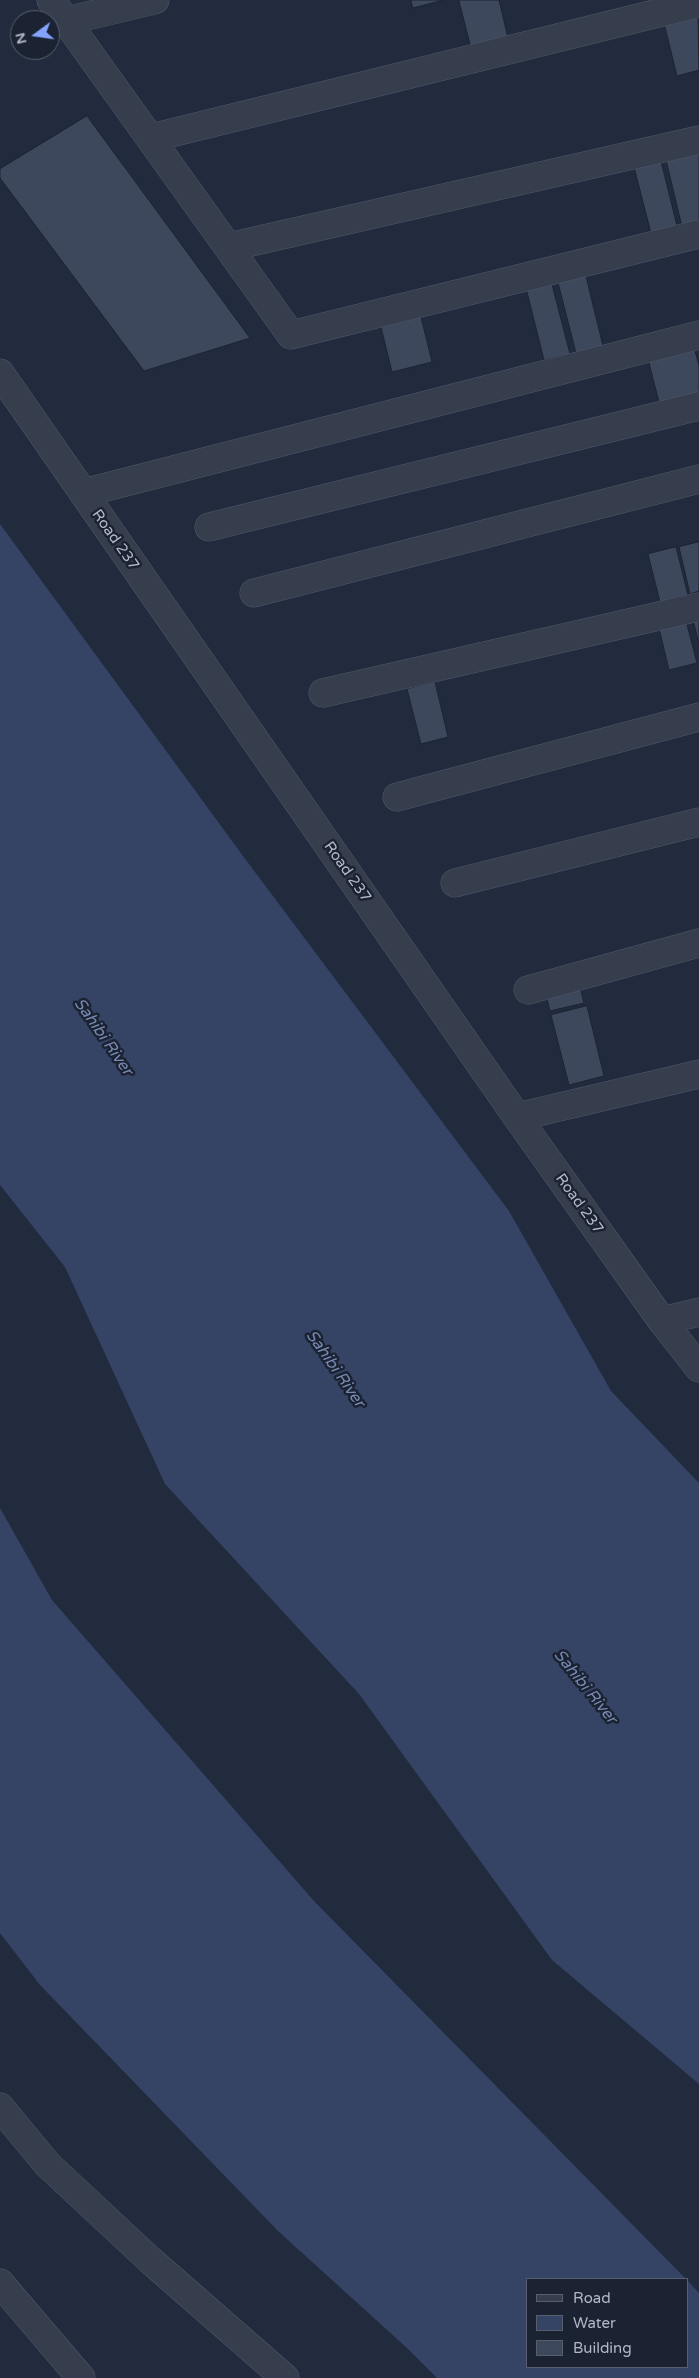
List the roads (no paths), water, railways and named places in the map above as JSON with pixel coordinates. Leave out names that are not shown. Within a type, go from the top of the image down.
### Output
[{"type":"street","points":[[58,10],[155,0]]},
{"type":"street","points":[[151,138],[699,3]]},
{"type":"street","points":[[60,13],[291,335],[699,234]]},
{"type":"street","points":[[229,247],[699,140]]},
{"type":"street","points":[[83,493],[699,335]]},
{"type":"street","name":"Road 237","points":[[0,373],[516,1117],[662,1321],[699,1368]]},
{"type":"street","points":[[209,527],[699,406]]},
{"type":"street","points":[[254,593],[699,479]]},
{"type":"street","points":[[323,693],[699,607]]},
{"type":"street","points":[[397,797],[699,717]]},
{"type":"street","points":[[455,883],[699,822]]},
{"type":"street","points":[[528,990],[699,943]]},
{"type":"street","points":[[516,1117],[699,1074]]},
{"type":"street","points":[[662,1321],[699,1312]]},
{"type":"street","points":[[0,2107],[48,2165],[150,2260],[285,2378]]},
{"type":"street","points":[[0,2283],[81,2378]]},
{"type":"water","name":"Sahibi River","points":[[0,524],[243,856],[509,1211],[611,1391],[699,1483],[699,2084],[552,1960],[359,1694],[165,1484],[65,1267],[0,1185]]},
{"type":"water","points":[[0,1508],[52,1600],[314,1901],[685,2278],[526,2278],[526,2368],[689,2368],[689,2282],[699,2293],[699,2378],[437,2378],[407,2348],[278,2231],[40,1985],[0,1933]]}]
